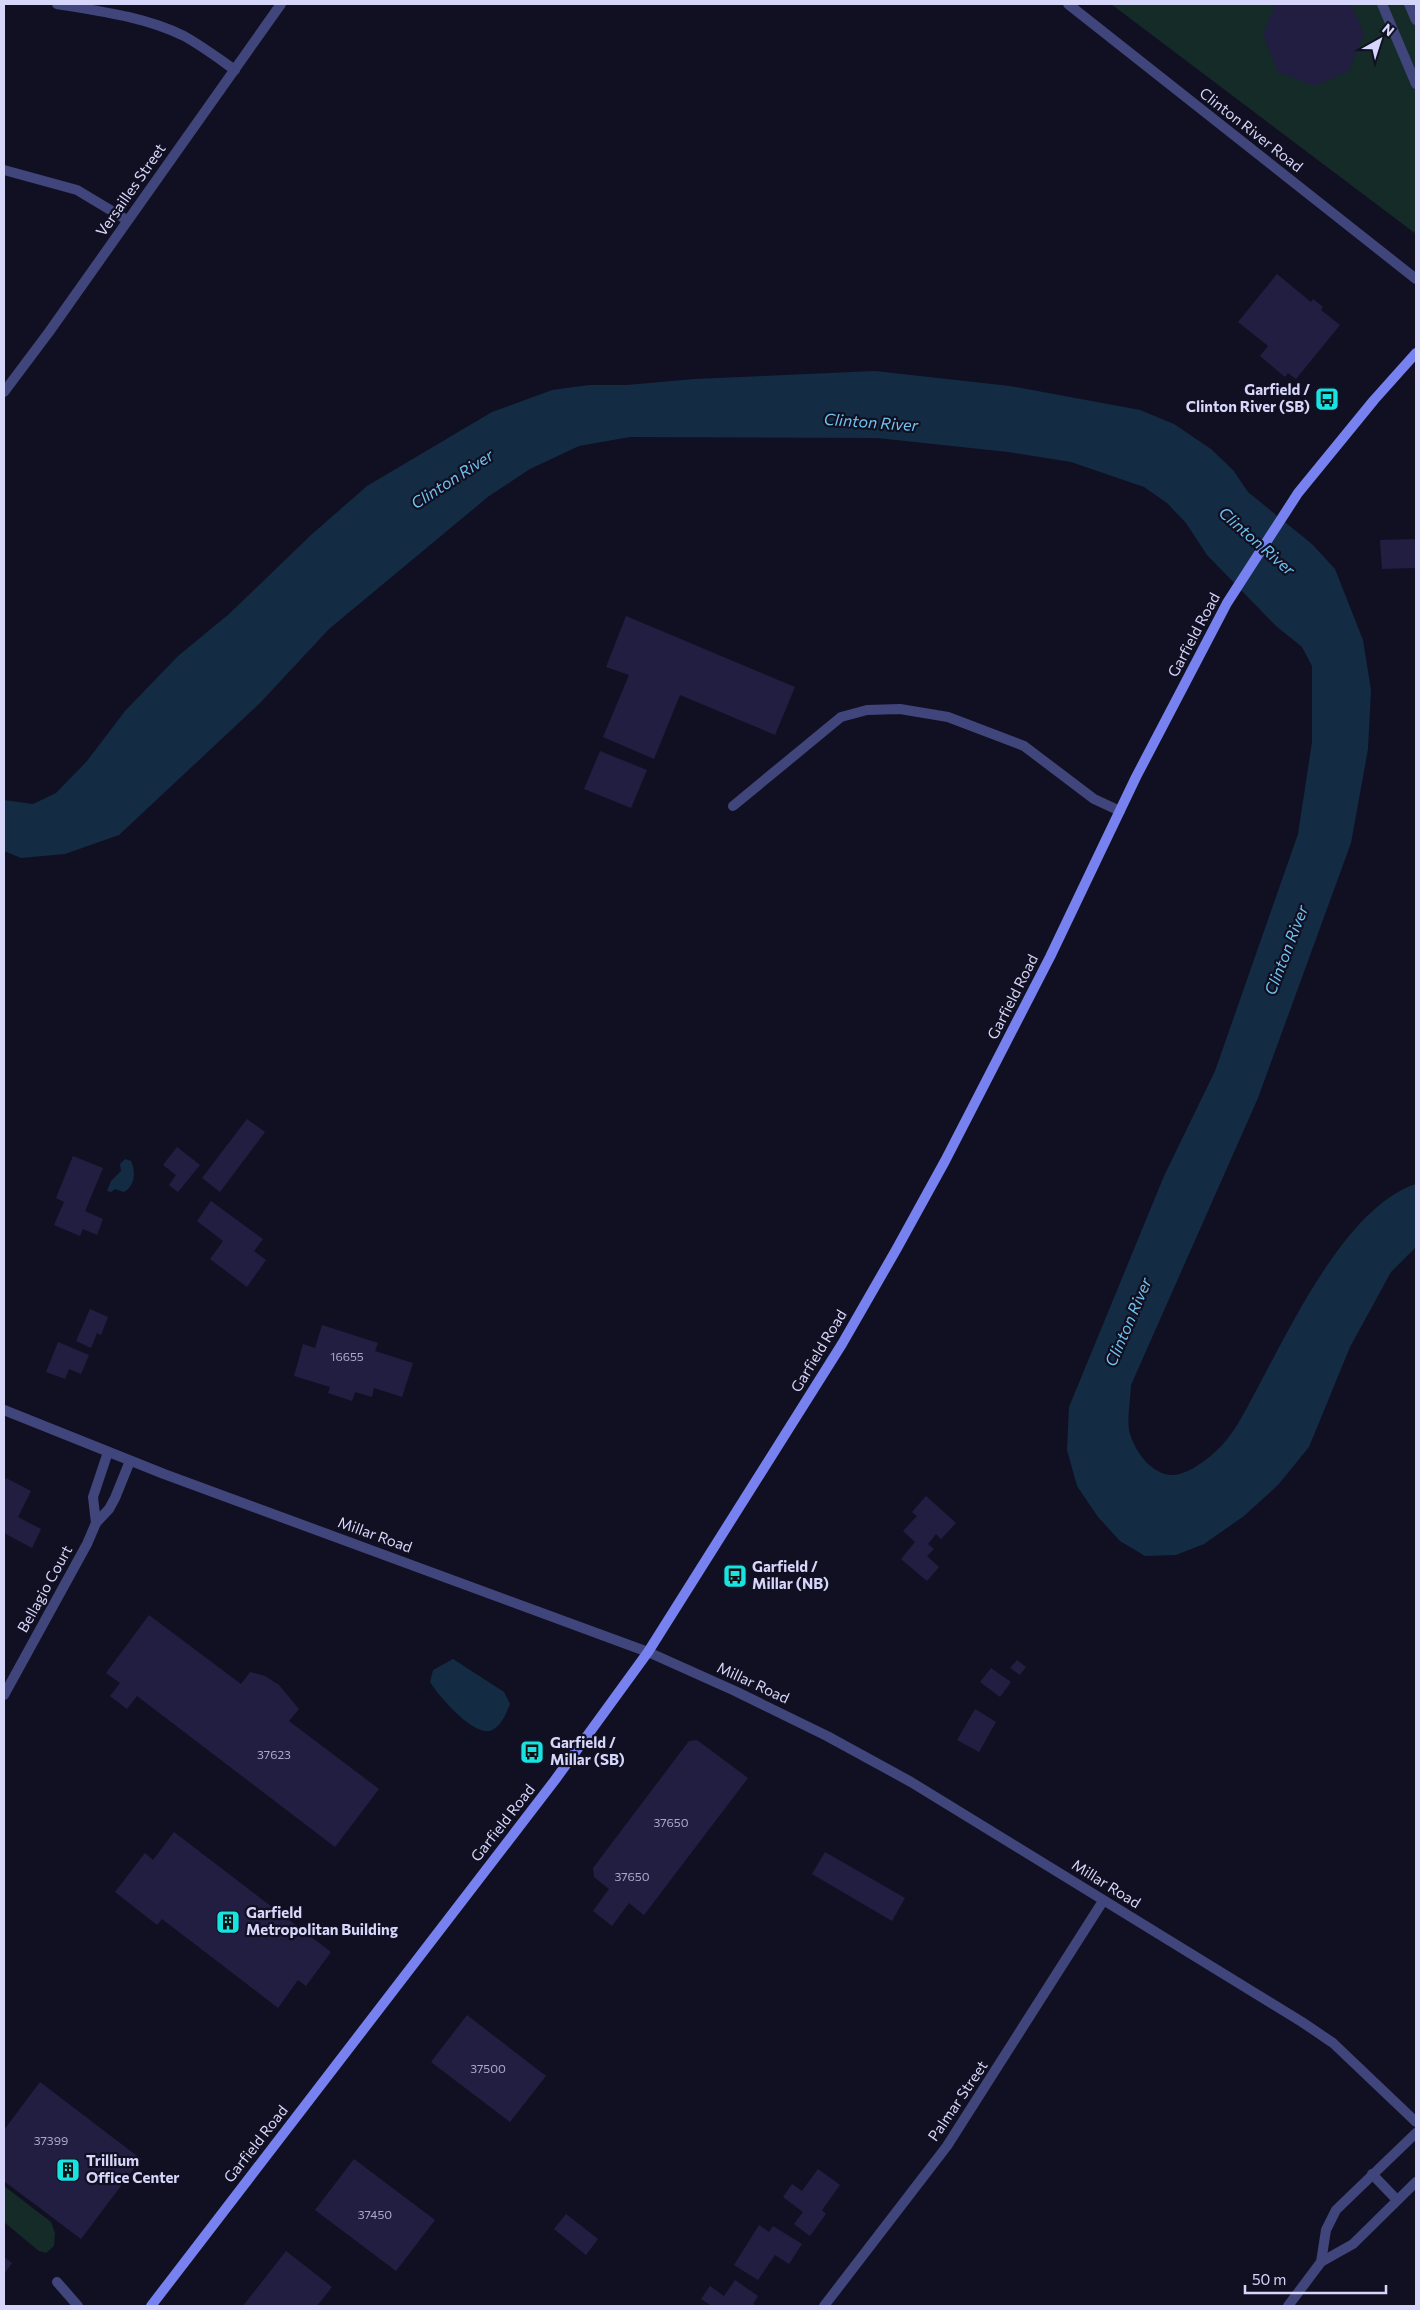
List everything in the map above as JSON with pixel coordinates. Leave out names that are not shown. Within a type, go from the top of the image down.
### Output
[{"type":"main road","name":"Garfield Road","points":[[151,2306],[555,1780],[648,1652],[842,1344],[896,1250],[945,1161],[1046,965],[1120,811],[1227,603],[1298,493],[1374,400],[1416,354]]},
{"type":"street","points":[[57,4],[136,20],[166,29],[204,47],[235,70]]},
{"type":"street","name":"Versailles Street","points":[[4,392],[49,332],[281,4]]},
{"type":"street","name":"Clinton River Road","points":[[1068,4],[1416,279]]},
{"type":"street","points":[[1382,4],[1416,84]]},
{"type":"street","points":[[1409,4],[1416,20]]},
{"type":"street","points":[[4,170],[77,190],[127,220]]},
{"type":"street","points":[[733,806],[841,717],[867,710],[900,709],[948,717],[1024,746],[1094,799],[1120,811]]},
{"type":"street","name":"Millar Road","points":[[4,1410],[130,1461],[648,1652],[743,1695],[860,1753],[1009,1840],[1103,1901],[1223,1973],[1333,2043],[1416,2122]]},
{"type":"street","name":"Bellagio Court","points":[[96,1522],[93,1497],[108,1452]]},
{"type":"street","name":"Bellagio Court","points":[[4,1694],[87,1544],[96,1522],[109,1508],[115,1498],[130,1461]]},
{"type":"street","name":"Palmar Street","points":[[824,2306],[952,2139],[1103,1901]]},
{"type":"street","points":[[1321,2262],[1326,2230],[1336,2210],[1416,2133]]},
{"type":"street","points":[[1372,2174],[1397,2200]]},
{"type":"street","points":[[1288,2306],[1321,2262],[1353,2244],[1416,2182]]},
{"type":"street","points":[[57,2282],[78,2306]]},
{"type":"green space","points":[[1111,4],[1416,4],[1416,234]]},
{"type":"green space","points":[[4,2186],[51,2222],[55,2233],[54,2246],[46,2253],[39,2251],[4,2222]]},
{"type":"water","name":"Clinton River","points":[[875,371],[1010,386],[1140,410],[1174,424],[1211,449],[1233,470],[1248,492],[1312,544],[1335,569],[1363,640],[1371,690],[1368,749],[1351,843],[1258,1098],[1131,1385],[1129,1429],[1132,1441],[1140,1454],[1157,1471],[1171,1475],[1188,1471],[1210,1457],[1234,1430],[1304,1302],[1344,1242],[1367,1216],[1391,1197],[1416,1184],[1416,1247],[1391,1272],[1350,1347],[1309,1447],[1278,1485],[1244,1516],[1204,1544],[1176,1555],[1145,1556],[1120,1541],[1098,1517],[1077,1486],[1067,1450],[1069,1407],[1164,1176],[1215,1071],[1298,834],[1312,742],[1312,666],[1302,647],[1276,626],[1207,555],[1186,523],[1167,503],[1144,487],[1071,462],[1008,452],[877,438],[630,437],[579,446],[530,469],[489,496],[329,629],[260,703],[119,835],[65,854],[21,858],[4,851],[4,800],[33,804],[56,793],[87,761],[125,711],[178,656],[229,614],[311,535],[367,486],[492,412],[552,390],[589,385],[627,385],[694,379]]},
{"type":"water","points":[[125,1159],[131,1161],[134,1170],[134,1178],[130,1186],[124,1192],[115,1189],[111,1192],[107,1191],[111,1181],[121,1171],[120,1164]]},
{"type":"water","points":[[453,1659],[504,1692],[510,1704],[502,1720],[493,1730],[482,1730],[465,1720],[447,1704],[430,1682],[433,1670]]},
{"type":"building","points":[[1275,4],[1351,4],[1364,34],[1349,71],[1314,86],[1278,72],[1263,35]]},
{"type":"building","points":[[1277,274],[1311,302],[1313,299],[1323,307],[1321,310],[1340,325],[1296,379],[1288,373],[1285,377],[1260,356],[1268,346],[1238,322]]},
{"type":"building","points":[[1416,539],[1416,570],[1414,568],[1382,569],[1380,540]]},
{"type":"building","points":[[626,616],[795,687],[775,735],[680,695],[654,759],[603,737],[629,675],[606,667]]},
{"type":"building","points":[[600,751],[647,770],[631,808],[584,789]]},
{"type":"building","points":[[247,1119],[265,1132],[220,1192],[202,1178]]},
{"type":"building","points":[[177,1147],[200,1165],[178,1192],[169,1185],[176,1175],[163,1165]]},
{"type":"building","points":[[73,1156],[103,1168],[85,1211],[103,1219],[97,1235],[83,1229],[80,1236],[54,1225],[64,1202],[56,1198]]},
{"type":"building","points":[[211,1201],[263,1239],[254,1251],[266,1260],[247,1287],[210,1259],[223,1241],[197,1221]]},
{"type":"building","points":[[90,1309],[108,1317],[101,1335],[97,1333],[91,1348],[76,1341]]},
{"type":"building","points":[[322,1325],[378,1343],[375,1351],[413,1363],[402,1397],[374,1388],[372,1397],[355,1392],[352,1401],[328,1393],[330,1387],[294,1376],[303,1344],[315,1348]]},
{"type":"building","points":[[58,1342],[89,1355],[81,1374],[69,1369],[65,1379],[46,1372]]},
{"type":"building","points":[[6,1478],[31,1491],[18,1517],[41,1529],[32,1548],[4,1533],[4,1482]]},
{"type":"building","points":[[926,1496],[956,1523],[941,1539],[936,1534],[928,1544],[934,1549],[927,1556],[939,1567],[927,1581],[901,1559],[915,1542],[903,1531],[917,1516],[912,1512]]},
{"type":"building","points":[[149,1615],[241,1684],[250,1672],[265,1676],[279,1685],[299,1709],[289,1721],[379,1789],[335,1847],[137,1696],[127,1709],[110,1696],[120,1683],[106,1673]]},
{"type":"building","points":[[1017,1660],[1026,1667],[1020,1675],[1010,1668]]},
{"type":"building","points":[[991,1668],[1011,1682],[1000,1697],[980,1682]]},
{"type":"building","points":[[975,1709],[996,1722],[979,1752],[957,1740]]},
{"type":"building","points":[[697,1740],[748,1778],[644,1915],[629,1903],[612,1926],[593,1911],[609,1889],[594,1877],[593,1868],[689,1741]]},
{"type":"building","name":"Garfield Metropolitan Building","points":[[174,1832],[331,1952],[306,1986],[298,1980],[278,2008],[162,1919],[157,1925],[115,1892],[145,1853],[153,1860]]},
{"type":"building","points":[[825,1852],[905,1898],[892,1921],[812,1874]]},
{"type":"building","points":[[467,2015],[546,2076],[510,2122],[431,2062]]},
{"type":"building","name":"Trillium Office Center","points":[[40,2082],[141,2159],[81,2239],[4,2181],[4,2130]]},
{"type":"building","points":[[354,2159],[435,2220],[396,2271],[315,2210]]},
{"type":"building","points":[[818,2169],[840,2185],[822,2210],[826,2214],[810,2236],[794,2224],[803,2212],[783,2197],[792,2184],[802,2191]]},
{"type":"building","points":[[566,2214],[598,2239],[586,2255],[554,2229]]},
{"type":"building","points":[[759,2225],[769,2232],[773,2226],[802,2244],[789,2264],[775,2255],[758,2280],[734,2265]]},
{"type":"building","points":[[286,2251],[332,2287],[317,2306],[243,2306]]},
{"type":"building","points":[[4,2257],[12,2263],[4,2274]]},
{"type":"building","points":[[735,2280],[758,2296],[753,2304],[756,2306],[712,2306],[701,2299],[710,2286],[724,2296]]},
{"type":"place","name":"Garfield / Clinton River (SB)","points":[[1327,399]]},
{"type":"place","name":"Garfield / Millar (NB)","points":[[735,1576]]},
{"type":"place","name":"Garfield / Millar (SB)","points":[[532,1752]]},
{"type":"place","name":"Garfield Metropolitan Building","points":[[228,1922]]},
{"type":"place","name":"Trillium Office Center","points":[[68,2170]]}]
